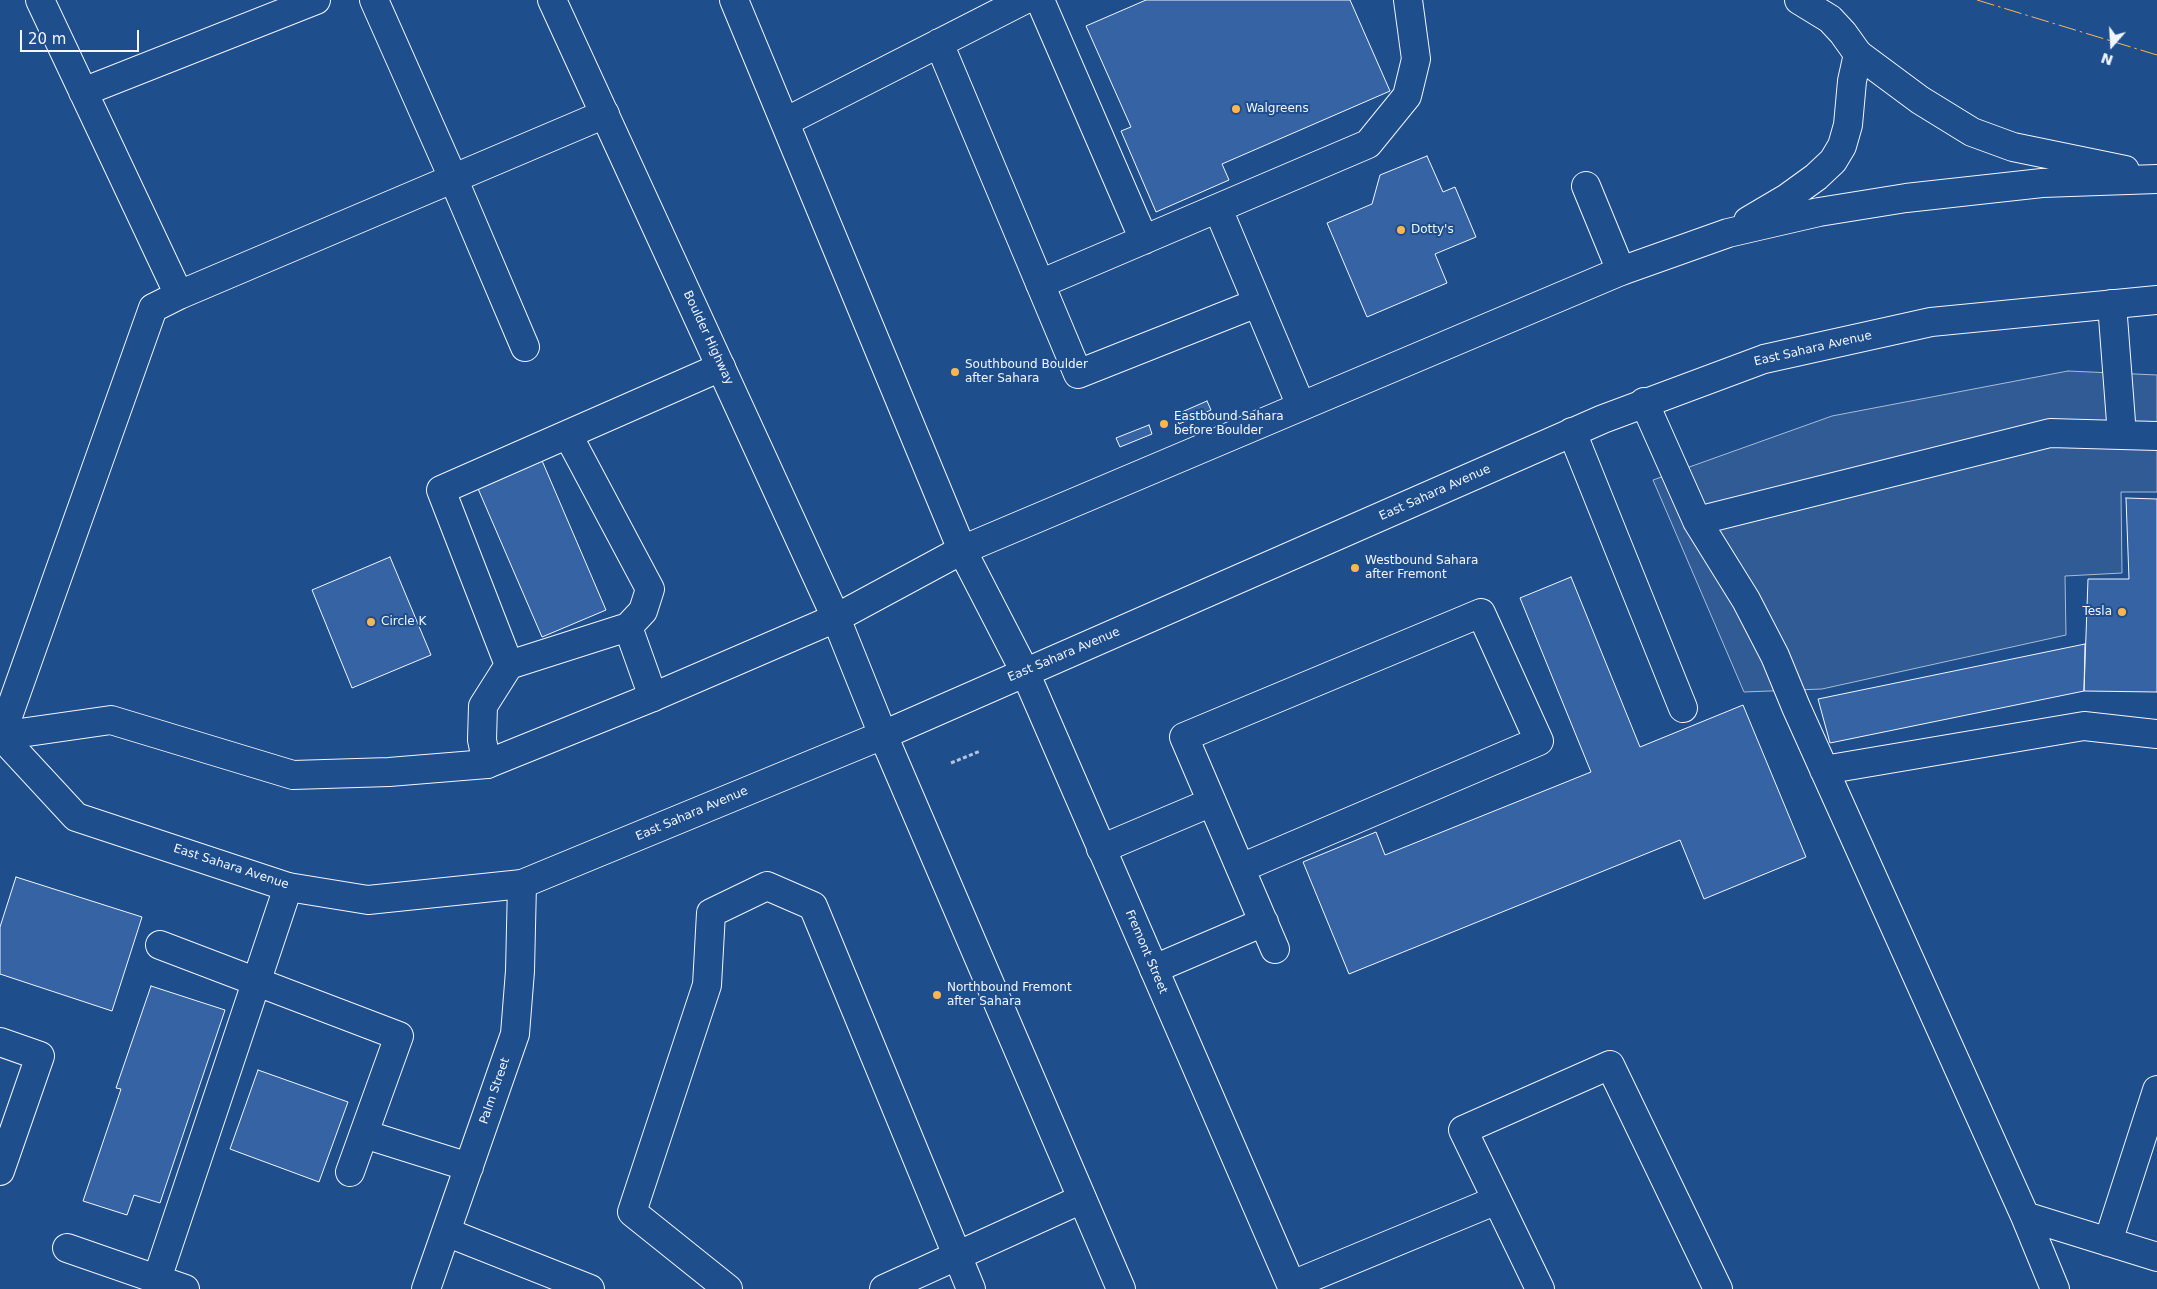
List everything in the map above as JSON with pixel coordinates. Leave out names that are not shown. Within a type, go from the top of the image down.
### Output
[{"type":"main road","points":[[83,92],[316,0]]},
{"type":"main road","points":[[374,0],[454,178],[525,347]]},
{"type":"main road","name":"Boulder Highway","points":[[552,0],[836,618],[883,735]]},
{"type":"main road","points":[[734,0],[962,550]]},
{"type":"main road","points":[[784,122],[1024,0]]},
{"type":"main road","points":[[1040,0],[1144,240]]},
{"type":"main road","points":[[1040,284],[1368,144],[1408,96],[1416,60],[1408,0]]},
{"type":"main road","points":[[1799,0],[1830,19],[1858,54],[1920,100],[1972,132],[2013,147],[2157,178]]},
{"type":"main road","points":[[43,1],[83,92],[179,294]]},
{"type":"main road","points":[[939,44],[1078,374],[1258,303]]},
{"type":"main road","points":[[1728,233],[1787,198],[1816,177],[1833,161],[1842,146],[1848,125],[1852,80],[1858,54]]},
{"type":"main road","points":[[605,114],[179,294],[153,308],[1,736],[111,720],[293,775],[389,772],[487,764],[653,697],[836,618],[962,550],[1621,270],[1728,233],[1819,212],[1906,198],[2042,183],[2157,178]]},
{"type":"main road","points":[[1586,186],[1621,270]]},
{"type":"main road","points":[[1218,209],[1301,406]]},
{"type":"main road","name":"East Sahara Avenue","points":[[1,736],[76,818],[288,887],[368,900],[522,884],[883,735],[1572,432],[1644,402],[1764,359],[1932,322],[2157,300]]},
{"type":"main road","points":[[2112,304],[2122,435]]},
{"type":"main road","points":[[509,665],[441,490],[722,368]]},
{"type":"main road","points":[[1644,402],[1696,521],[1746,600],[1766,640],[2026,1216],[2055,1289]]},
{"type":"main road","points":[[1572,432],[1683,708]]},
{"type":"main road","points":[[1696,521],[2050,433],[2157,436]]},
{"type":"main road","points":[[487,764],[482,740],[483,706],[509,665],[628,627],[643,611],[650,589],[568,435]]},
{"type":"main road","name":"Fremont Street","points":[[962,550],[998,616],[1025,672],[1292,1287]]},
{"type":"main road","points":[[1240,868],[1539,741],[1481,613],[1184,737],[1240,868],[1276,949]]},
{"type":"main road","points":[[628,627],[653,697]]},
{"type":"main road","points":[[1824,770],[2084,726],[2157,734]]},
{"type":"main road","points":[[883,735],[1121,1289]]},
{"type":"main road","points":[[1101,849],[1212,802]]},
{"type":"main road","name":"Palm Street","points":[[426,1289],[515,1034],[520,971],[522,884]]},
{"type":"main road","points":[[728,1289],[632,1212],[707,985],[711,913],[767,886],[813,906],[972,1289]]},
{"type":"main road","points":[[157,1279],[288,887]]},
{"type":"main road","points":[[1154,969],[1264,922]]},
{"type":"main road","points":[[160,945],[399,1036],[350,1172]]},
{"type":"main road","points":[[0,1042],[40,1056],[0,1172]]},
{"type":"main road","points":[[1540,1289],[1463,1130],[1610,1065],[1718,1289]]},
{"type":"main road","points":[[2108,1242],[2157,1090]]},
{"type":"main road","points":[[364,1134],[469,1167]]},
{"type":"main road","points":[[884,1289],[1082,1199]]},
{"type":"main road","points":[[1292,1287],[1497,1200]]},
{"type":"main road","points":[[2026,1216],[2157,1257]]},
{"type":"main road","points":[[446,1232],[590,1289]]},
{"type":"main road","points":[[67,1248],[185,1289]]},
{"type":"path","points":[[951,763],[980,751]]},
{"type":"shaded area","points":[[2068,371],[2157,375],[2157,492],[2121,492],[2122,573],[2065,576],[2066,635],[1822,689],[1744,692],[1653,480],[1832,416]]},
{"type":"building","name":"Walgreens","points":[[1146,0],[1350,0],[1390,91],[1222,164],[1229,180],[1156,212],[1121,131],[1131,127],[1086,26]]},
{"type":"building","name":"Dotty's","points":[[1427,156],[1443,192],[1455,187],[1476,237],[1435,254],[1447,283],[1367,317],[1327,223],[1372,204],[1380,175]]},
{"type":"building","points":[[1207,401],[1211,410],[1179,424],[1175,415]]},
{"type":"building","points":[[1149,425],[1152,434],[1120,447],[1116,438]]},
{"type":"building","points":[[540,456],[606,610],[542,637],[476,484]]},
{"type":"building","name":"Tesla","points":[[2126,498],[2157,499],[2157,692],[2084,691],[2088,579],[2129,579]]},
{"type":"building","name":"Circle K","points":[[390,557],[431,655],[352,688],[312,590]]},
{"type":"building","points":[[1571,577],[1640,747],[1743,705],[1806,857],[1704,899],[1680,840],[1349,974],[1303,862],[1376,832],[1385,855],[1591,772],[1520,598]]},
{"type":"building","points":[[2085,644],[2084,691],[1830,743],[1818,699]]},
{"type":"building","points":[[16,877],[142,917],[112,1011],[0,974],[0,927]]},
{"type":"building","points":[[151,986],[225,1010],[160,1203],[134,1195],[127,1215],[83,1201],[121,1089],[116,1088]]},
{"type":"building","points":[[258,1070],[348,1102],[319,1182],[230,1149]]},
{"type":"power","points":[[1977,0],[2157,55]]},
{"type":"place","name":"Walgreens","points":[[1236,109]]},
{"type":"place","name":"Dotty's","points":[[1401,230]]},
{"type":"place","name":"Southbound Boulder after Sahara","points":[[955,372]]},
{"type":"place","name":"Eastbound Sahara before Boulder","points":[[1164,424]]},
{"type":"place","name":"Westbound Sahara after Fremont","points":[[1355,568]]},
{"type":"place","name":"Tesla","points":[[2122,612]]},
{"type":"place","name":"Circle K","points":[[371,622]]},
{"type":"place","name":"Northbound Fremont after Sahara","points":[[937,995]]}]
